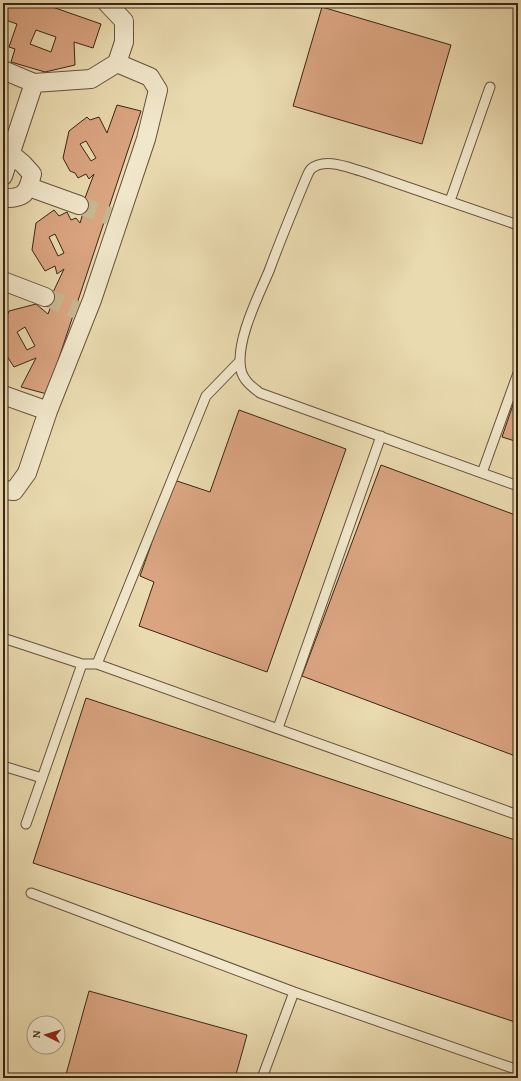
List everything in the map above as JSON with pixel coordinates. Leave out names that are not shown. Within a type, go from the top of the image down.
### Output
[{"type":"street","points":[[3,70],[34,83],[91,79],[117,63],[124,42],[124,21],[107,3]]},
{"type":"street","points":[[3,490],[14,491],[27,473],[114,218],[146,139],[158,90],[150,76],[117,63]]},
{"type":"street","points":[[3,176],[34,83]]},
{"type":"street","points":[[3,198],[12,198],[23,194],[29,187],[32,174],[23,164],[10,154]]},
{"type":"street","points":[[29,187],[79,205]]},
{"type":"street","points":[[3,281],[45,298]]},
{"type":"street","points":[[3,395],[48,411]]},
{"type":"lane","points":[[450,201],[490,87]]},
{"type":"lane","points":[[518,225],[383,178],[338,165],[323,164],[311,169],[304,183],[245,331],[240,353],[241,371],[248,384],[260,392],[518,486]]},
{"type":"lane","points":[[96,664],[206,396],[240,362]]},
{"type":"lane","points":[[482,473],[518,373]]},
{"type":"lane","points":[[278,728],[381,436]]},
{"type":"lane","points":[[3,638],[82,664],[96,664],[518,815]]},
{"type":"lane","points":[[26,824],[82,664]]},
{"type":"lane","points":[[3,766],[42,778]]},
{"type":"lane","points":[[31,893],[294,992],[518,1070]]},
{"type":"lane","points":[[262,1078],[294,992]]},
{"type":"building","points":[[3,3],[41,3],[101,24],[93,48],[74,42],[75,65],[45,72],[11,62],[15,49],[9,47],[17,24],[3,19]],"holes":[[[36,30],[56,37],[51,52],[30,44]]]},
{"type":"building","points":[[322,7],[451,45],[422,144],[293,106]]},
{"type":"building","points":[[117,105],[141,111],[47,394],[21,387],[36,358],[14,367],[3,350],[3,327],[9,311],[36,304],[48,314],[51,306],[47,305],[64,269],[57,274],[55,266],[45,271],[32,250],[36,223],[54,210],[59,216],[67,212],[71,220],[76,218],[80,223],[83,213],[80,211],[94,174],[89,179],[86,174],[78,178],[75,173],[70,171],[63,158],[69,131],[87,117],[90,120],[99,117],[107,133]],"holes":[[[86,141],[96,158],[91,161],[80,144]],[[55,234],[64,253],[58,256],[49,237]],[[25,327],[35,346],[27,350],[17,332]]]},
{"type":"building","points":[[518,390],[518,442],[502,437]]},
{"type":"building","points":[[239,410],[346,449],[267,672],[139,626],[154,582],[140,576],[174,480],[210,492]]},
{"type":"building","points":[[381,465],[518,516],[518,757],[302,676]]},
{"type":"building","points":[[86,698],[518,841],[518,1023],[33,863]]},
{"type":"building","points":[[89,991],[247,1035],[235,1078],[65,1078]]},
{"type":"tunnel","points":[[79,205],[109,216]]},
{"type":"tunnel","points":[[45,297],[77,310]]}]
